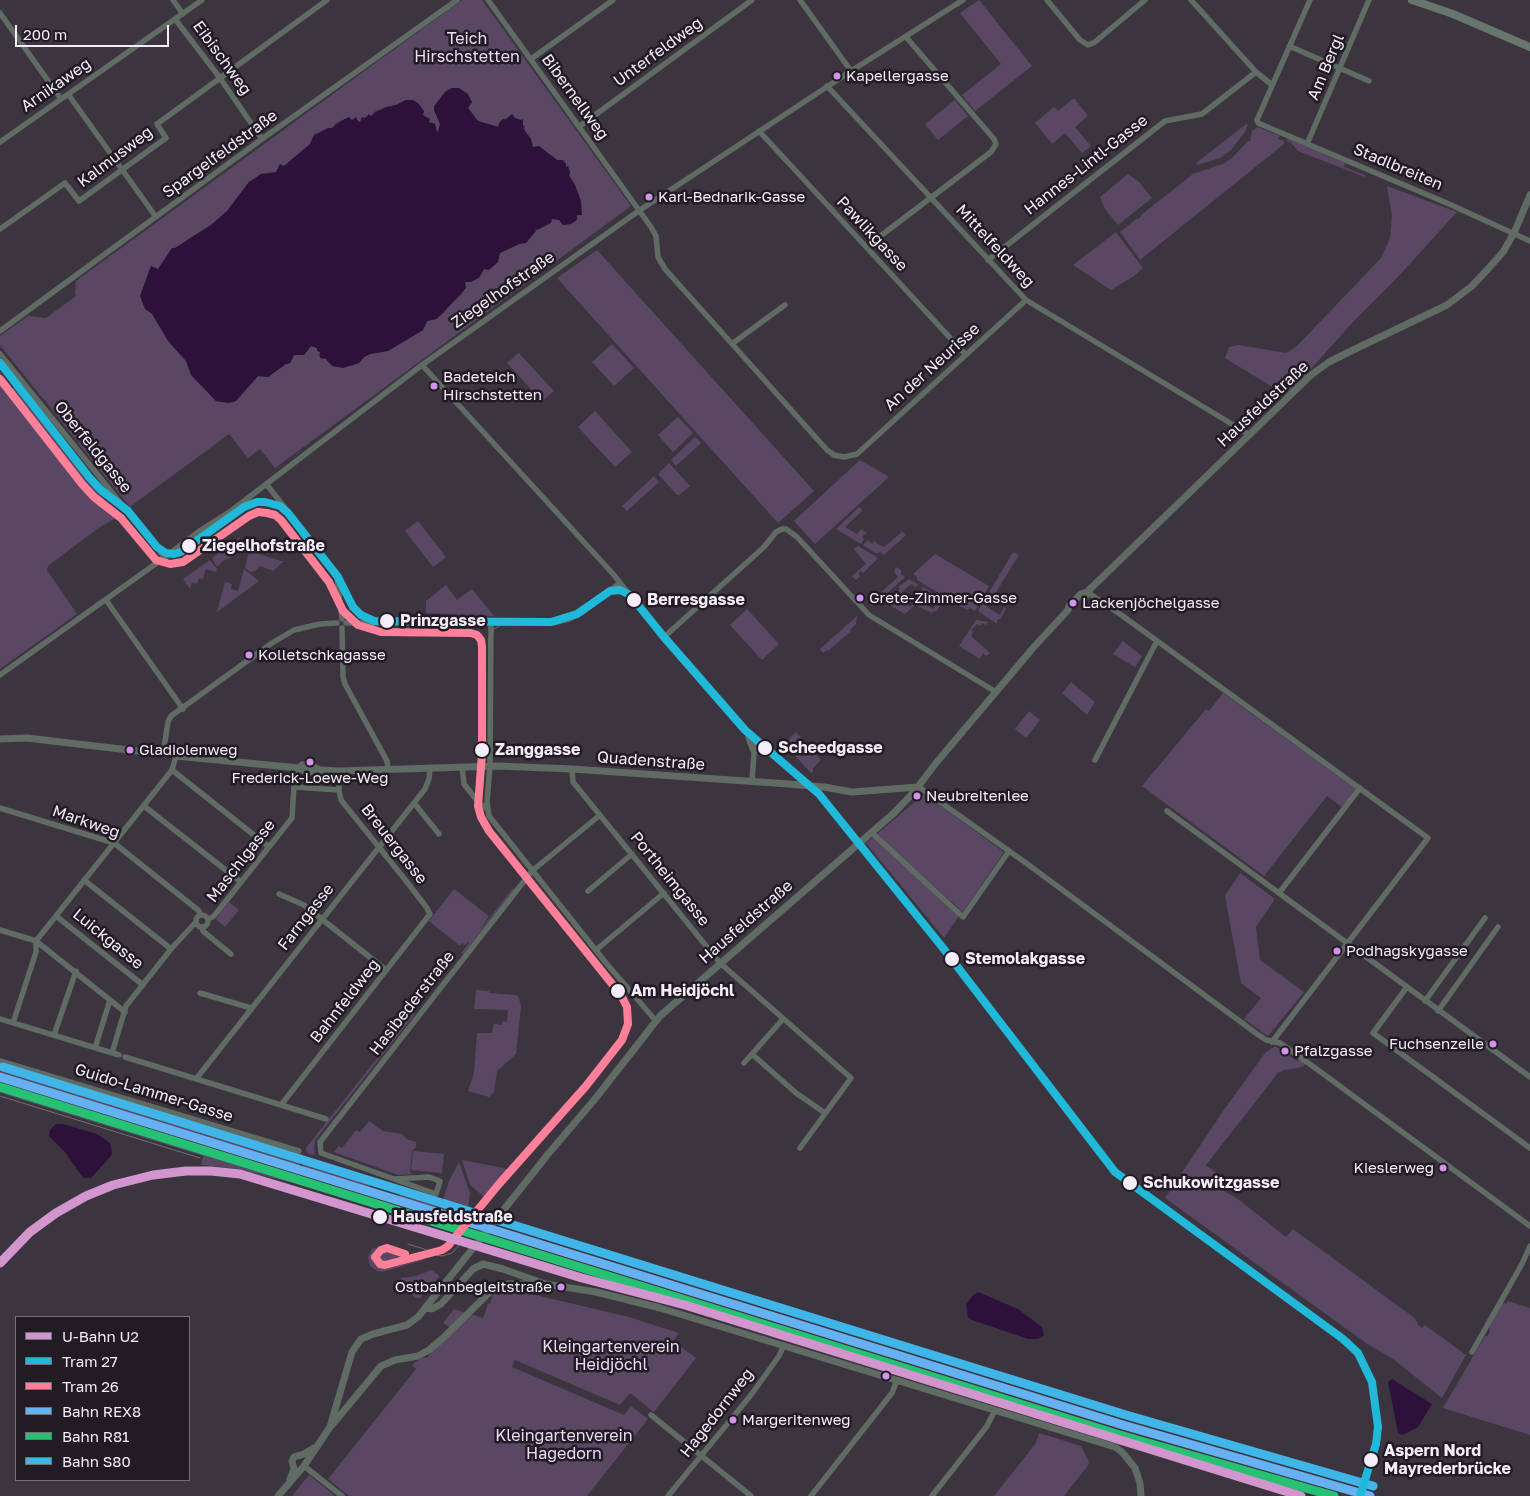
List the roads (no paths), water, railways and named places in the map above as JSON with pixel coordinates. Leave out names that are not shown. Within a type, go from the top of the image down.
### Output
[{"type":"main road","points":[[1412,0],[1453,14],[1530,47]]},
{"type":"street","name":"Eibischweg","points":[[173,0],[182,14]]},
{"type":"street","name":"Arnikaweg","points":[[0,142],[202,0]]},
{"type":"street","name":"Kalmusweg","points":[[0,229],[65,183],[79,201],[166,138],[156,124],[327,0]]},
{"type":"street","name":"Spargelfeldstraße","points":[[0,331],[262,139],[457,0]]},
{"type":"street","name":"Bibernellweg","points":[[488,0],[640,210]]},
{"type":"street","points":[[531,59],[613,0]]},
{"type":"street","name":"Unterfeldweg","points":[[580,126],[752,0]]},
{"type":"street","points":[[800,0],[851,71]]},
{"type":"street","name":"Ziegelhofstraße","points":[[0,675],[165,558],[201,530],[267,485],[422,365],[640,210],[827,86],[963,0]]},
{"type":"street","points":[[1047,0],[1086,45],[1095,42],[1145,0]]},
{"type":"street","points":[[1191,0],[1256,72],[1272,85],[1310,0]]},
{"type":"street","name":"Am Bergl","points":[[1307,144],[1369,0]]},
{"type":"street","points":[[0,13],[61,99]]},
{"type":"street","name":"Eibischweg","points":[[176,19],[262,139]]},
{"type":"street","points":[[866,248],[992,151],[996,144],[994,139],[906,37]]},
{"type":"street","points":[[1289,46],[1369,81]]},
{"type":"street","name":"Hannes-Lintl-Gasse","points":[[988,260],[1165,121],[1202,114],[1256,72]]},
{"type":"street","name":"Stadlbreiten","points":[[1272,85],[1256,120],[1258,123],[1514,232],[1530,241]]},
{"type":"street","name":"Mittelfeldweg","points":[[827,86],[1026,300],[1250,435]]},
{"type":"street","points":[[68,94],[156,217]]},
{"type":"street","name":"Pawlikgasse","points":[[759,131],[966,355]]},
{"type":"street","name":"Hausfeldstraße","points":[[278,1496],[293,1481],[301,1463],[317,1447],[330,1427],[349,1360],[357,1344],[373,1334],[407,1325],[415,1320],[670,1006],[894,813],[919,787],[936,763],[1068,610],[1072,609],[1087,592],[1312,376],[1329,362],[1433,313],[1459,297],[1488,270],[1503,252],[1530,195]]},
{"type":"street","points":[[640,210],[654,232],[658,257],[665,269],[733,343],[784,305]]},
{"type":"street","name":"An der Neurisse","points":[[733,343],[827,450],[834,455],[844,457],[857,454],[1026,300]]},
{"type":"street","name":"Oberfeldgasse","points":[[0,354],[165,558]]},
{"type":"street","points":[[422,365],[620,583],[663,638],[757,745],[754,754],[752,781]]},
{"type":"street","points":[[267,485],[312,542],[337,578],[342,623],[343,677],[387,761],[388,769]]},
{"type":"street","points":[[663,638],[764,547],[778,531],[786,529],[797,536],[869,615],[996,692]]},
{"type":"street","points":[[163,754],[168,722],[172,716],[272,643],[294,630],[320,624],[342,623],[546,624],[569,619],[585,610],[620,583]]},
{"type":"street","points":[[1087,592],[1428,838],[1272,1042]]},
{"type":"street","points":[[106,600],[183,709]]},
{"type":"street","points":[[491,624],[490,766],[487,809],[491,820],[656,1021]]},
{"type":"street","points":[[1095,760],[1157,641]]},
{"type":"street","name":"Quadenstraße","points":[[0,739],[27,738],[163,754],[166,757],[172,758],[176,756],[297,768],[307,771],[490,766],[572,769],[752,781],[815,786],[852,792],[919,787]]},
{"type":"street","points":[[13,1023],[36,953],[36,941],[172,770],[176,756]]},
{"type":"street","points":[[462,767],[464,784],[487,809]]},
{"type":"street","name":"Maschlgasse","points":[[209,919],[214,916],[292,818],[297,768]]},
{"type":"street","name":"Farngasse","points":[[196,1078],[414,803],[425,788],[429,779],[430,768]]},
{"type":"street","name":"Portheimgasse","points":[[572,769],[573,782],[720,963],[851,1078],[826,1113]]},
{"type":"street","points":[[172,770],[269,847]]},
{"type":"street","points":[[294,787],[339,790],[339,771]]},
{"type":"street","points":[[919,787],[1257,1034],[1272,1042],[1280,1043],[1309,1063],[1530,1226]]},
{"type":"street","points":[[1279,893],[1360,788]]},
{"type":"street","name":"Breuergasse","points":[[339,790],[341,800],[379,846],[430,914]]},
{"type":"street","points":[[414,803],[439,834]]},
{"type":"street","points":[[144,806],[241,882]]},
{"type":"street","name":"Markweg","points":[[0,808],[114,843],[198,910],[200,915]]},
{"type":"street","points":[[1167,811],[1530,1077]]},
{"type":"street","name":"Hasibederstraße","points":[[395,1179],[320,1153],[322,1138],[532,871],[600,815]]},
{"type":"street","points":[[872,833],[963,916],[1009,851]]},
{"type":"street","points":[[588,891],[632,854]]},
{"type":"street","points":[[84,880],[171,949]]},
{"type":"street","points":[[596,950],[664,893]]},
{"type":"street","points":[[279,894],[304,905],[386,970]]},
{"type":"street","name":"Bahnfeldweg","points":[[281,1105],[430,914]]},
{"type":"street","points":[[112,1053],[126,1006],[200,915],[209,919],[207,924],[202,927]]},
{"type":"street","name":"Luickgasse","points":[[56,916],[143,985]]},
{"type":"street","points":[[1425,1000],[1485,918]]},
{"type":"street","points":[[195,923],[202,927],[204,931],[231,954]]},
{"type":"street","points":[[1438,1010],[1498,927]]},
{"type":"street","points":[[0,930],[36,941],[125,1012]]},
{"type":"street","points":[[54,1036],[76,971]]},
{"type":"street","points":[[1407,987],[1373,1033],[1530,1148]]},
{"type":"street","points":[[200,993],[251,1008]]},
{"type":"street","points":[[95,1048],[110,1000]]},
{"type":"street","points":[[0,1019],[326,1119]]},
{"type":"street","points":[[744,1063],[783,1019]]},
{"type":"street","points":[[752,1054],[796,1092],[826,1113],[800,1148]]},
{"type":"street","name":"Guido-Lammer-Gasse","points":[[0,1061],[299,1151]]},
{"type":"street","points":[[429,1177],[440,1181],[436,1194],[395,1179],[429,1177]]},
{"type":"street","points":[[1472,1352],[1522,1264],[1530,1246]]},
{"type":"street","points":[[426,1308],[432,1309],[439,1306],[473,1269],[483,1264],[504,1268],[545,1284]]},
{"type":"street","points":[[330,1427],[381,1366],[395,1360],[418,1356],[429,1350],[495,1287],[503,1284],[545,1284],[596,1292],[722,1325],[1115,1447],[1122,1452],[1135,1468],[1140,1483],[1141,1496]]},
{"type":"street","name":"Hagedornweg","points":[[668,1496],[751,1394],[779,1356],[784,1345]]},
{"type":"street","points":[[811,1496],[892,1394],[897,1380]]},
{"type":"street","points":[[932,1496],[987,1426],[995,1410]]},
{"type":"street","points":[[650,1415],[751,1496]]},
{"type":"street","points":[[301,1463],[342,1496]]},
{"type":"tram line","name":"27","points":[[0,363],[89,477],[101,490],[128,511],[157,547],[166,553],[174,554],[181,552],[244,507],[257,502],[265,502],[280,506],[288,513],[338,577],[353,607],[361,615],[374,621],[551,622],[577,614],[610,591],[620,590],[630,595],[745,730],[819,794],[943,948],[1115,1172],[1343,1339],[1358,1353],[1372,1382],[1378,1427],[1376,1444],[1360,1496]]},
{"type":"tram line","name":"26","points":[[0,379],[82,484],[94,497],[121,518],[156,560],[170,564],[183,562],[249,516],[258,512],[267,513],[275,515],[281,520],[329,582],[343,611],[358,625],[381,632],[471,633],[477,635],[481,640],[482,754],[478,806],[481,817],[489,831],[621,995],[627,1007],[628,1024],[622,1040],[586,1086],[499,1184],[448,1246],[442,1250],[385,1265],[380,1264],[375,1257],[381,1250],[387,1248],[405,1254]]},
{"type":"tram line","points":[[489,647],[493,630],[502,624],[510,623]]},
{"type":"tram line","points":[[408,1244],[442,1256],[452,1253],[462,1242]]},
{"type":"railway","points":[[0,1096],[200,1158]]},
{"type":"metro line","name":"U2","points":[[0,1263],[30,1232],[56,1213],[86,1196],[113,1185],[153,1175],[186,1171],[240,1174],[582,1278],[685,1305],[1301,1496]]},
{"type":"rail line","name":"S80","points":[[3,1067],[1126,1415],[1373,1486]]},
{"type":"rail line","name":"REX8","points":[[0,1077],[1123,1425],[1370,1496]]},
{"type":"rail line","name":"R81","points":[[0,1087],[1120,1435],[1334,1496]]},
{"type":"place","name":"Kapellergasse","points":[[837,76]]},
{"type":"place","name":"Karl-Bednarik-Gasse","points":[[649,197]]},
{"type":"place","name":"Badeteich Hirschstetten","points":[[434,386]]},
{"type":"place","name":"Ziegelhofstraße","points":[[189,546]]},
{"type":"place","name":"Grete-Zimmer-Gasse","points":[[860,598]]},
{"type":"place","name":"Berresgasse","points":[[634,600]]},
{"type":"place","name":"Lackenjöchelgasse","points":[[1073,603]]},
{"type":"place","name":"Prinzgasse","points":[[387,621]]},
{"type":"place","name":"Kolletschkagasse","points":[[249,655]]},
{"type":"place","name":"Scheedgasse","points":[[765,748]]},
{"type":"place","name":"Gladiolenweg","points":[[130,750]]},
{"type":"place","name":"Zanggasse","points":[[482,750]]},
{"type":"place","name":"Frederick-Loewe-Weg","points":[[310,762]]},
{"type":"place","name":"Neubreitenlee","points":[[917,796]]},
{"type":"place","name":"Podhagskygasse","points":[[1337,951]]},
{"type":"place","name":"Stemolakgasse","points":[[952,959]]},
{"type":"place","name":"Am Heidjöchl","points":[[618,991]]},
{"type":"place","name":"Fuchsenzeile","points":[[1493,1044]]},
{"type":"place","name":"Pfalzgasse","points":[[1285,1051]]},
{"type":"place","name":"Kieslerweg","points":[[1443,1168]]},
{"type":"place","name":"Schukowitzgasse","points":[[1130,1183]]},
{"type":"place","name":"Hausfeldstraße","points":[[380,1217]]},
{"type":"place","name":"Ostbahnbegleitstraße","points":[[561,1287]]},
{"type":"place","name":"Margeritenweg","points":[[733,1420]]},
{"type":"place","name":"Aspern Nord Mayrederbrücke","points":[[1371,1460]]},
{"type":"park label","name":"Teich Hirschstetten","points":[[467,48]]},
{"type":"park label","name":"Kleingartenverein Heidjöchl","points":[[611,1356]]},
{"type":"park label","name":"Kleingartenverein Hagedorn","points":[[564,1445]]}]
